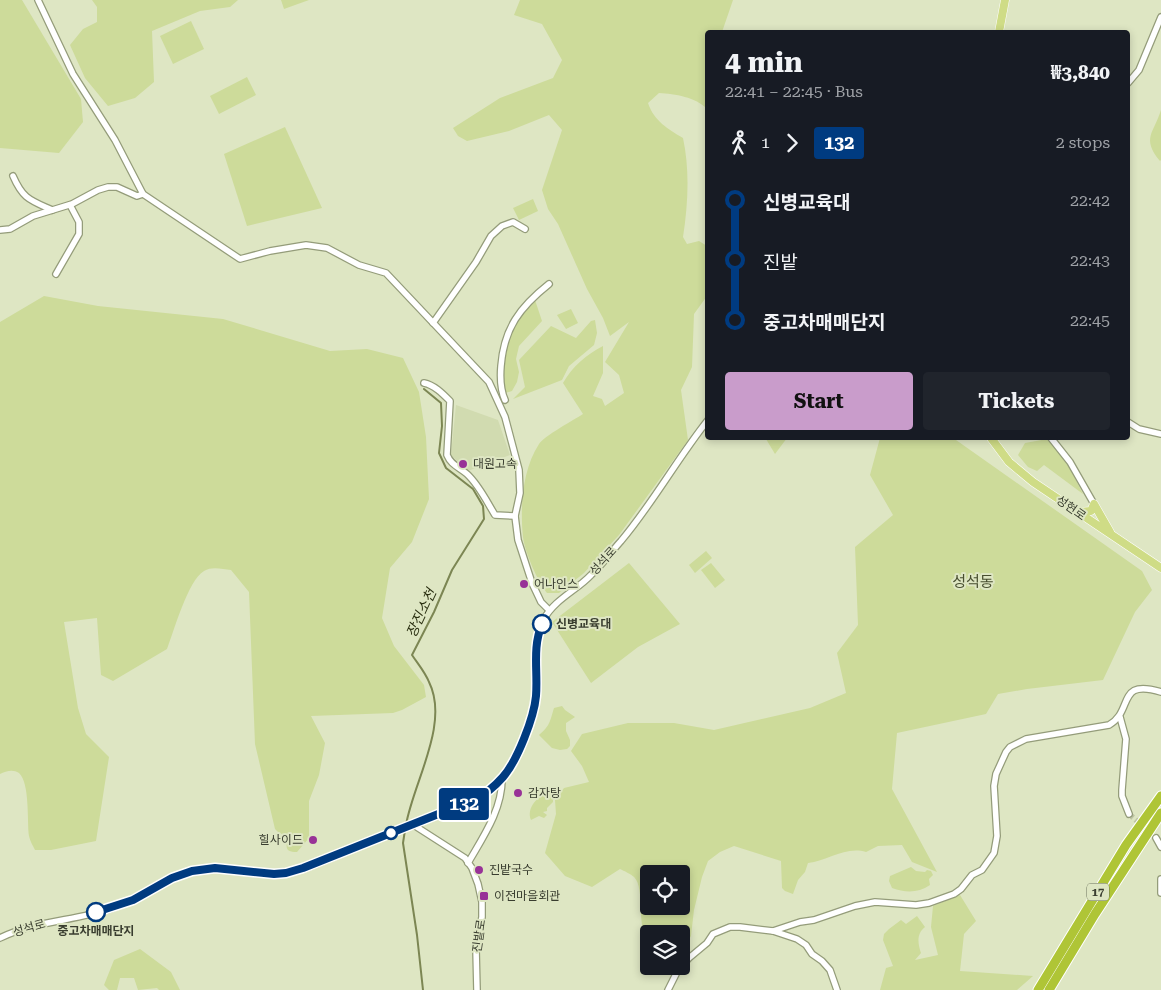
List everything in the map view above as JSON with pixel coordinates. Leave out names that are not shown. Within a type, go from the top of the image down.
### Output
[{"type":"highway","name":"17","points":[[1038,990],[1126,845],[1161,796]]},
{"type":"highway","name":"17","points":[[1049,990],[1095,914],[1161,813]]},
{"type":"main road","points":[[999,30],[1005,0]]},
{"type":"main road","name":"성현로","points":[[992,440],[1009,462],[1033,482],[1161,568]]},
{"type":"main road","points":[[1076,512],[1090,512],[1093,510],[1094,504]]},
{"type":"main road","points":[[1094,504],[1112,536]]},
{"type":"street","points":[[38,0],[72,74],[115,140],[143,194],[240,259],[270,251],[306,245],[327,248],[359,265],[386,273],[490,382],[505,417],[519,470],[520,493],[515,516],[518,540],[532,583],[541,602],[549,610]]},
{"type":"street","points":[[1130,81],[1139,70],[1161,17]]},
{"type":"street","points":[[13,176],[19,190],[28,198],[52,210]]},
{"type":"street","points":[[0,230],[10,229],[33,216],[70,205],[108,187],[117,187],[137,196],[143,194]]},
{"type":"street","points":[[56,274],[79,234],[80,222],[70,205]]},
{"type":"street","points":[[433,323],[476,262],[491,236],[502,226],[513,222],[525,229]]},
{"type":"street","points":[[505,400],[502,394],[500,378],[507,334],[517,315],[529,300],[548,284]]},
{"type":"street","points":[[424,383],[444,394],[450,401],[447,455],[450,462],[468,475],[484,496],[495,515],[515,516]]},
{"type":"street","points":[[1130,423],[1139,429],[1161,434]]},
{"type":"street","name":"성석로","points":[[0,938],[35,925],[109,909],[133,900],[186,872],[215,868],[274,874],[286,873],[322,861],[486,794],[502,779],[524,739],[536,697],[536,646],[539,631],[549,610],[590,576],[623,539],[705,424]]},
{"type":"street","points":[[1053,440],[1070,462],[1094,504]]},
{"type":"street","points":[[773,930],[875,902],[916,905],[929,903],[954,894],[961,889],[972,875],[982,870],[994,853],[997,836],[994,786],[996,774],[1010,747],[1026,739],[1109,725],[1120,717],[1129,695],[1135,690],[1143,688],[1161,692]]},
{"type":"street","points":[[1120,717],[1126,738],[1122,796],[1130,814]]},
{"type":"street","points":[[468,862],[491,822],[502,792],[502,779]]},
{"type":"street","name":"진밭로","points":[[411,825],[465,858],[478,884],[482,902],[482,916],[476,949],[477,990]]},
{"type":"street","points":[[1156,838],[1161,847]]},
{"type":"street","points":[[1161,879],[1161,893]]},
{"type":"street","points":[[668,990],[678,970],[689,958],[713,934],[730,927],[773,930],[798,939],[830,970],[837,990]]},
{"type":"shaded area","points":[[0,0],[22,0],[81,99],[83,122],[59,153],[0,148]]},
{"type":"shaded area","points":[[92,0],[238,0],[230,7],[200,11],[152,31],[154,82],[135,98],[108,106],[85,78],[70,45],[83,29],[97,22],[97,7]]},
{"type":"shaded area","points":[[281,0],[309,0],[284,9]]},
{"type":"shaded area","points":[[520,0],[733,0],[723,30],[705,30],[705,107],[691,99],[665,93],[659,93],[648,103],[658,120],[683,138],[687,162],[688,188],[683,237],[687,244],[699,241],[705,245],[705,299],[694,314],[692,367],[681,390],[688,440],[619,535],[584,573],[559,593],[547,593],[543,588],[526,551],[523,537],[522,502],[529,465],[533,454],[542,441],[583,414],[563,383],[580,362],[591,353],[603,346],[603,373],[593,396],[602,399],[605,406],[624,393],[619,375],[605,362],[629,322],[610,336],[558,224],[548,209],[542,190],[562,130],[549,115],[509,131],[467,141],[458,136],[453,128],[500,98],[553,78],[562,60],[542,24],[514,15]]},
{"type":"shaded area","points":[[191,21],[204,49],[173,64],[160,36]]},
{"type":"shaded area","points":[[247,77],[256,95],[219,114],[210,96]]},
{"type":"shaded area","points":[[1161,110],[1160,161],[1151,147],[1150,141]]},
{"type":"shaded area","points":[[285,127],[322,208],[247,226],[224,154]]},
{"type":"shaded area","points":[[533,199],[538,211],[519,220],[513,208]]},
{"type":"shaded area","points":[[44,296],[98,306],[223,319],[330,351],[367,349],[403,358],[419,392],[426,437],[429,499],[412,542],[390,568],[382,618],[394,646],[424,685],[426,697],[393,713],[311,716],[325,743],[319,775],[309,801],[309,838],[297,852],[289,851],[284,836],[275,829],[255,744],[249,592],[231,570],[210,569],[198,576],[187,595],[167,649],[113,681],[101,675],[97,618],[64,622],[78,708],[86,734],[109,757],[96,841],[51,850],[35,850],[29,836],[23,778],[14,771],[0,774],[0,322]]},
{"type":"shaded area","points":[[535,300],[542,321],[519,346],[516,359],[519,372],[517,382],[512,391],[502,394],[502,362],[506,344],[518,320]]},
{"type":"shaded area","points":[[571,309],[578,323],[566,329],[557,315]]},
{"type":"shaded area","points":[[595,320],[597,333],[594,345],[569,366],[562,380],[513,399],[525,387],[519,360],[551,326],[576,338],[591,321]]},
{"type":"shaded area","points":[[456,405],[498,420],[510,455],[468,471],[451,455]]},
{"type":"shaded area","points":[[767,440],[786,440],[775,454]]},
{"type":"shaded area","points":[[879,440],[956,440],[1142,571],[1152,590],[1135,612],[1103,680],[998,694],[986,714],[897,733],[892,789],[937,872],[912,862],[902,845],[878,846],[866,852],[844,852],[808,863],[805,872],[798,880],[793,894],[782,888],[781,861],[734,846],[720,852],[708,861],[694,910],[690,938],[690,925],[642,925],[641,915],[690,915],[690,865],[640,865],[640,904],[638,883],[633,876],[620,869],[592,887],[565,876],[545,853],[556,814],[555,800],[564,788],[589,782],[582,766],[571,751],[582,734],[628,723],[674,723],[714,730],[810,708],[846,693],[837,653],[858,625],[855,547],[893,515],[870,475]]},
{"type":"shaded area","points":[[1048,440],[1067,463],[1083,494],[1044,465],[1037,471],[1028,467],[1018,455],[1025,443]]},
{"type":"shaded area","points":[[706,551],[712,558],[695,573],[689,565]]},
{"type":"shaded area","points":[[629,563],[680,624],[638,647],[591,683],[552,622]]},
{"type":"shaded area","points":[[711,563],[725,580],[715,588],[701,570]]},
{"type":"shaded area","points":[[562,706],[575,717],[566,723],[570,746],[567,749],[560,750],[552,748],[539,735],[548,726],[554,708]]},
{"type":"shaded area","points":[[549,793],[553,796],[553,802],[547,808],[547,811],[543,812],[547,815],[544,818],[539,816],[531,820],[530,811],[534,803],[541,796]]},
{"type":"shaded area","points":[[911,867],[916,871],[931,871],[933,875],[929,879],[930,885],[921,890],[912,891],[892,888],[889,881],[890,876]]},
{"type":"shaded area","points":[[960,895],[976,921],[964,934],[960,971],[1033,976],[1017,990],[880,990],[886,968],[893,966],[883,940],[884,934],[901,920],[906,924],[917,916],[925,927],[919,936],[921,953],[915,960],[938,955],[931,927],[933,906]]},
{"type":"shaded area","points":[[140,949],[171,972],[180,990],[159,990],[157,988],[138,990],[134,978],[120,978],[117,990],[109,990],[104,985],[114,960]]},
{"type":"waterway","name":"장진소천","points":[[406,825],[428,754],[435,716],[434,698],[429,682],[412,655],[434,612],[452,570],[484,519],[483,506],[473,489],[446,468],[439,453],[442,426],[441,403],[424,389]]},
{"type":"waterway","name":"장진소천","points":[[405,830],[403,843],[423,990]]},
{"type":"tunnel","points":[[1129,814],[1151,833]]},
{"type":"bus line","name":"132","points":[[96,912],[133,900],[179,874],[192,871],[226,868],[274,874],[303,868],[486,794],[504,776],[511,765],[524,739],[533,712],[536,697],[535,652],[542,624]]},
{"type":"place","name":"대원고속","points":[[463,464]]},
{"type":"place","name":"어나인스","points":[[524,584]]},
{"type":"place","name":"신병교육대","points":[[542,624]]},
{"type":"place","name":"감자탕","points":[[518,793]]},
{"type":"place","name":"힐사이드","points":[[313,840]]},
{"type":"place","name":"진밭국수","points":[[479,870]]},
{"type":"place","name":"이전마을회관","points":[[484,896]]},
{"type":"place","name":"중고차매매단지","points":[[96,912]]},
{"type":"district","name":"성석동","points":[[973,582]]}]
